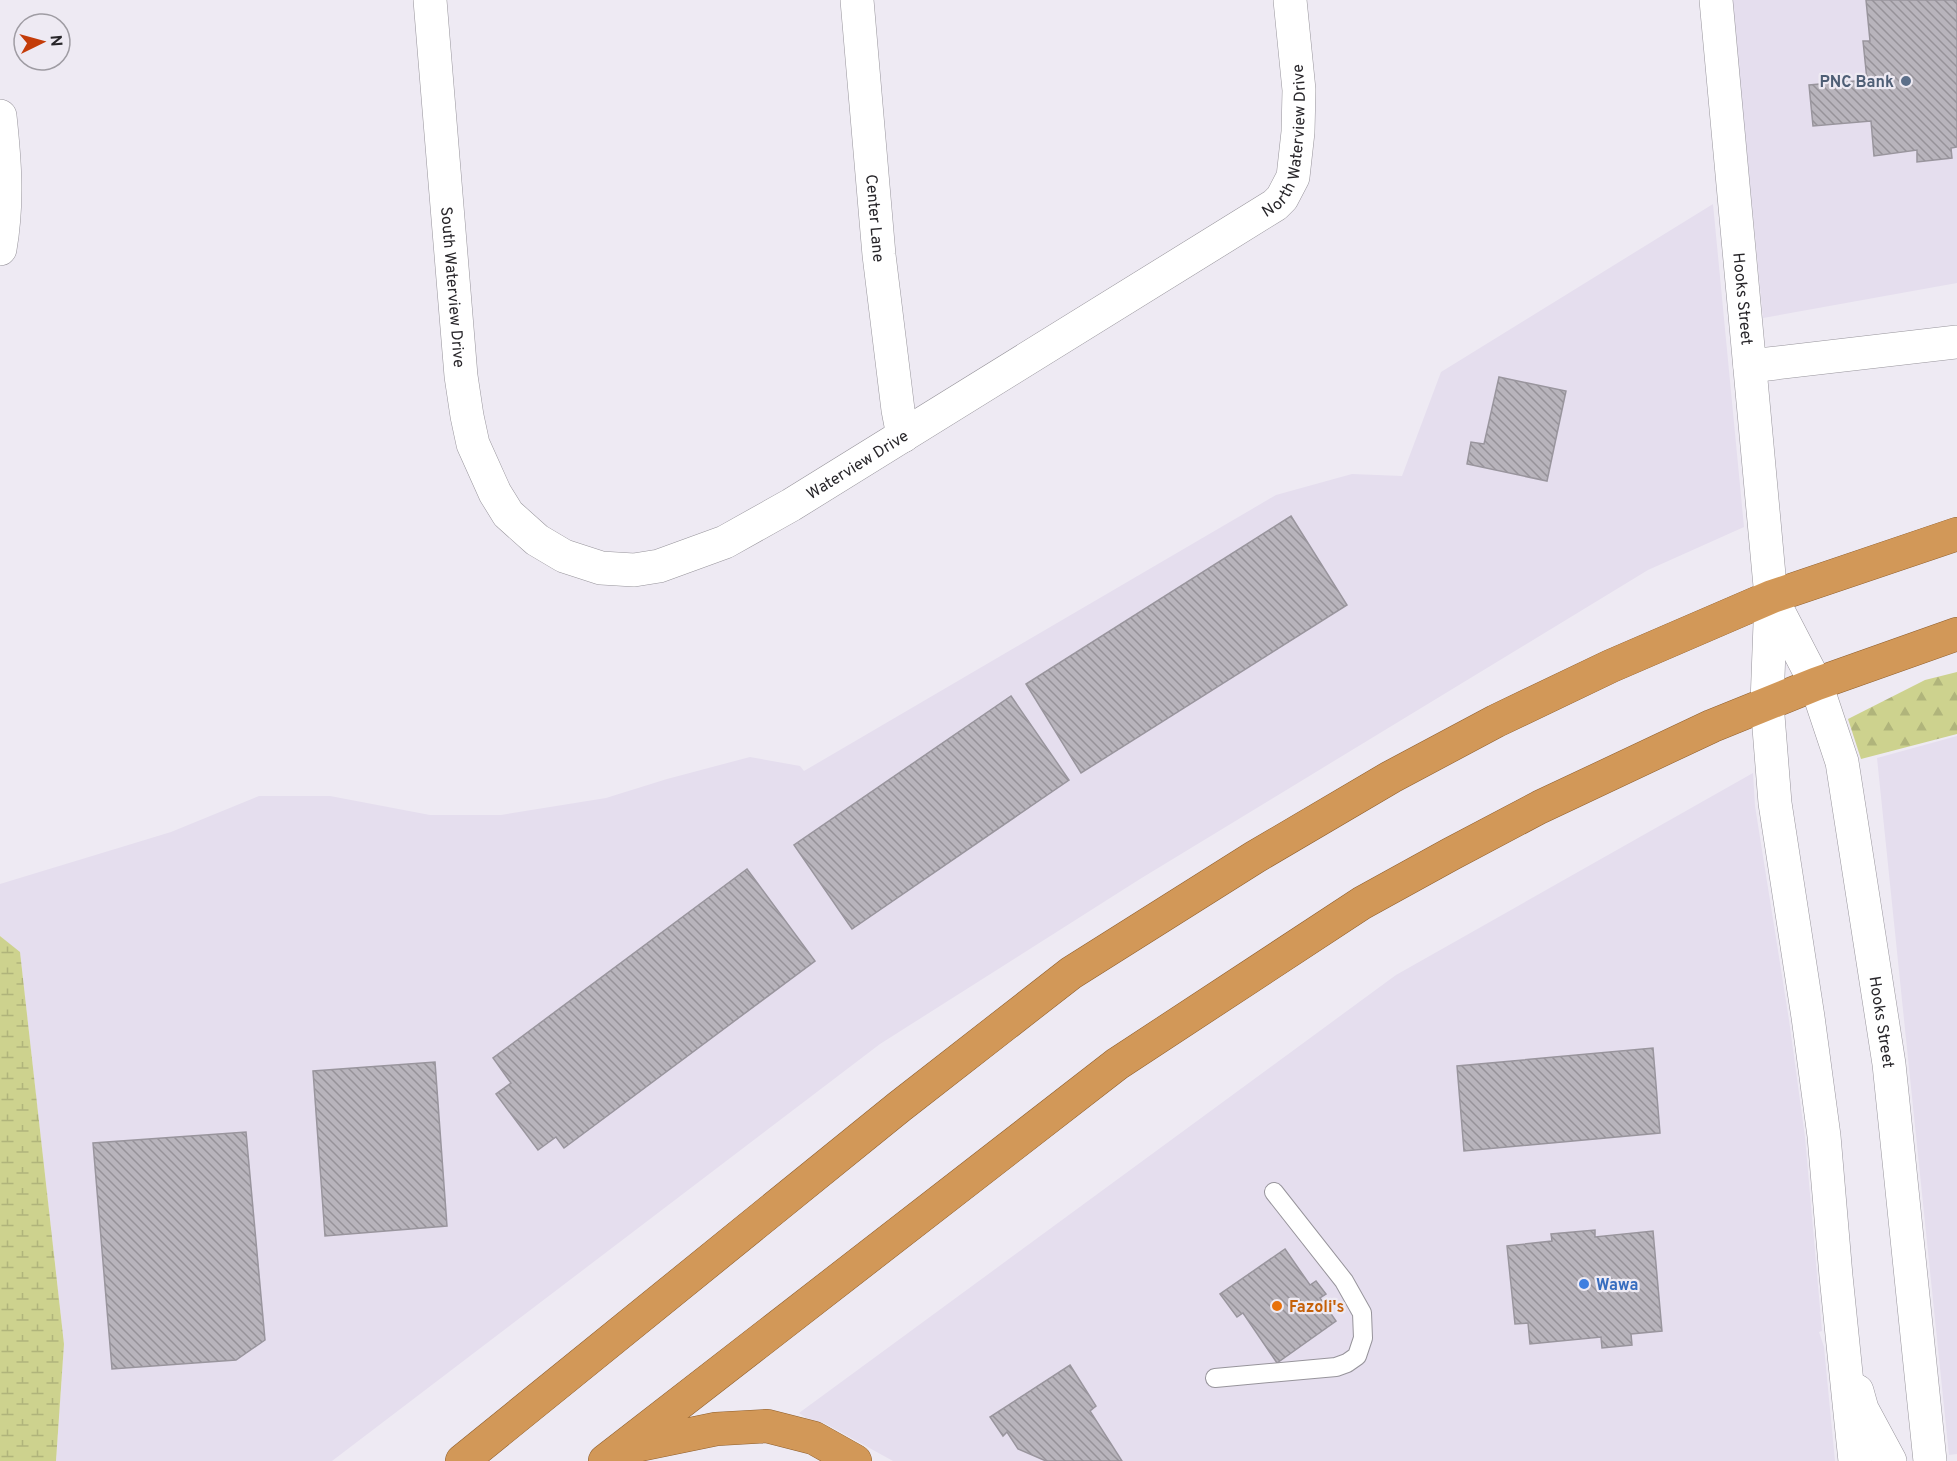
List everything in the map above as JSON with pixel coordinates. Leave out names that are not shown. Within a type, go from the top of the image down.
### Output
[{"type":"highway","points":[[462,1461],[899,1107],[1071,974],[1255,857],[1391,777],[1496,721],[1611,666],[1771,597],[1957,534]]},
{"type":"highway","points":[[614,1455],[1117,1064],[1362,903],[1540,807],[1702,731],[1816,684],[1957,634]]},
{"type":"highway","points":[[614,1455],[716,1429],[767,1426],[814,1438],[855,1461]]},
{"type":"street","name":"South Waterview Drive","points":[[430,0],[461,376],[473,444],[495,493],[508,513],[548,548]]},
{"type":"street","name":"Center Lane","points":[[857,0],[879,255],[903,436]]},
{"type":"street","name":"North Waterview Drive","points":[[1147,284],[1275,205],[1282,198],[1293,177],[1298,132],[1299,90],[1290,0]]},
{"type":"street","name":"Hooks Street","points":[[1716,0],[1771,597],[1767,704],[1774,803],[1808,1017],[1824,1136],[1855,1461]]},
{"type":"street","points":[[0,249],[5,220],[6,161],[1,125]]},
{"type":"street","name":"Waterview Drive","points":[[548,548],[564,556],[601,568],[634,570],[659,566],[725,542],[791,505],[1147,284]]},
{"type":"street","points":[[1750,366],[1957,342]]},
{"type":"street","name":"Hooks Street","points":[[1771,597],[1816,684],[1842,762],[1889,1064],[1930,1461]]},
{"type":"street","points":[[1843,1343],[1862,1409],[1890,1461]]},
{"type":"lane","points":[[1215,1378],[1336,1366],[1347,1363],[1357,1356],[1363,1338],[1362,1313],[1344,1281],[1274,1192]]},
{"type":"shaded area","points":[[1732,0],[1957,0],[1957,283],[1763,318]]},
{"type":"shaded area","points":[[1713,204],[1744,527],[1648,570],[1140,879],[880,1044],[332,1461],[56,1461],[64,1344],[20,953],[0,936],[0,884],[171,832],[259,796],[330,796],[430,815],[501,815],[606,798],[750,757],[800,766],[804,771],[1276,495],[1352,474],[1402,476],[1441,372]]},
{"type":"shaded area","points":[[1957,736],[1957,1454],[1949,1455],[1877,758]]},
{"type":"shaded area","points":[[1753,773],[1755,806],[1805,1137],[1822,1331],[1819,1332],[1824,1347],[1835,1461],[893,1461],[824,1423],[806,1418],[799,1413],[1396,975]]},
{"type":"green space","points":[[1957,672],[1957,734],[1861,759],[1848,719],[1925,680]]},
{"type":"green space","points":[[0,936],[20,952],[64,1344],[56,1461],[0,1461]]},
{"type":"building","name":"PNC Bank","points":[[1866,0],[1957,0],[1957,147],[1951,148],[1952,158],[1917,162],[1917,150],[1874,156],[1871,121],[1813,126],[1809,85],[1867,80],[1863,41],[1870,41]]},
{"type":"building","points":[[1499,377],[1566,391],[1547,481],[1467,464],[1471,442],[1484,444]]},
{"type":"building","points":[[1291,516],[1347,605],[1081,773],[1026,684]]},
{"type":"building","points":[[1011,696],[1069,780],[852,929],[794,845]]},
{"type":"building","points":[[747,869],[815,961],[564,1148],[556,1137],[538,1150],[496,1094],[511,1083],[493,1058]]},
{"type":"building","points":[[1653,1048],[1660,1133],[1464,1151],[1457,1066]]},
{"type":"building","points":[[435,1062],[447,1226],[325,1236],[313,1071]]},
{"type":"building","points":[[246,1132],[265,1340],[236,1360],[112,1369],[93,1143]]},
{"type":"building","name":"Wawa","points":[[1595,1230],[1595,1237],[1653,1231],[1662,1331],[1631,1334],[1632,1345],[1602,1348],[1601,1337],[1530,1344],[1528,1323],[1515,1324],[1507,1246],[1552,1241],[1551,1234]]},
{"type":"building","name":"Fazoli's","points":[[1285,1249],[1310,1285],[1316,1281],[1326,1294],[1320,1298],[1336,1321],[1277,1363],[1243,1313],[1237,1317],[1220,1294]]},
{"type":"building","points":[[1070,1365],[1096,1406],[1090,1411],[1122,1461],[1046,1461],[1018,1449],[1007,1432],[1003,1436],[990,1417]]},
{"type":"place","name":"PNC Bank","points":[[1906,81]]},
{"type":"place","name":"Wawa","points":[[1584,1284]]},
{"type":"place","name":"Fazoli's","points":[[1277,1306]]}]
